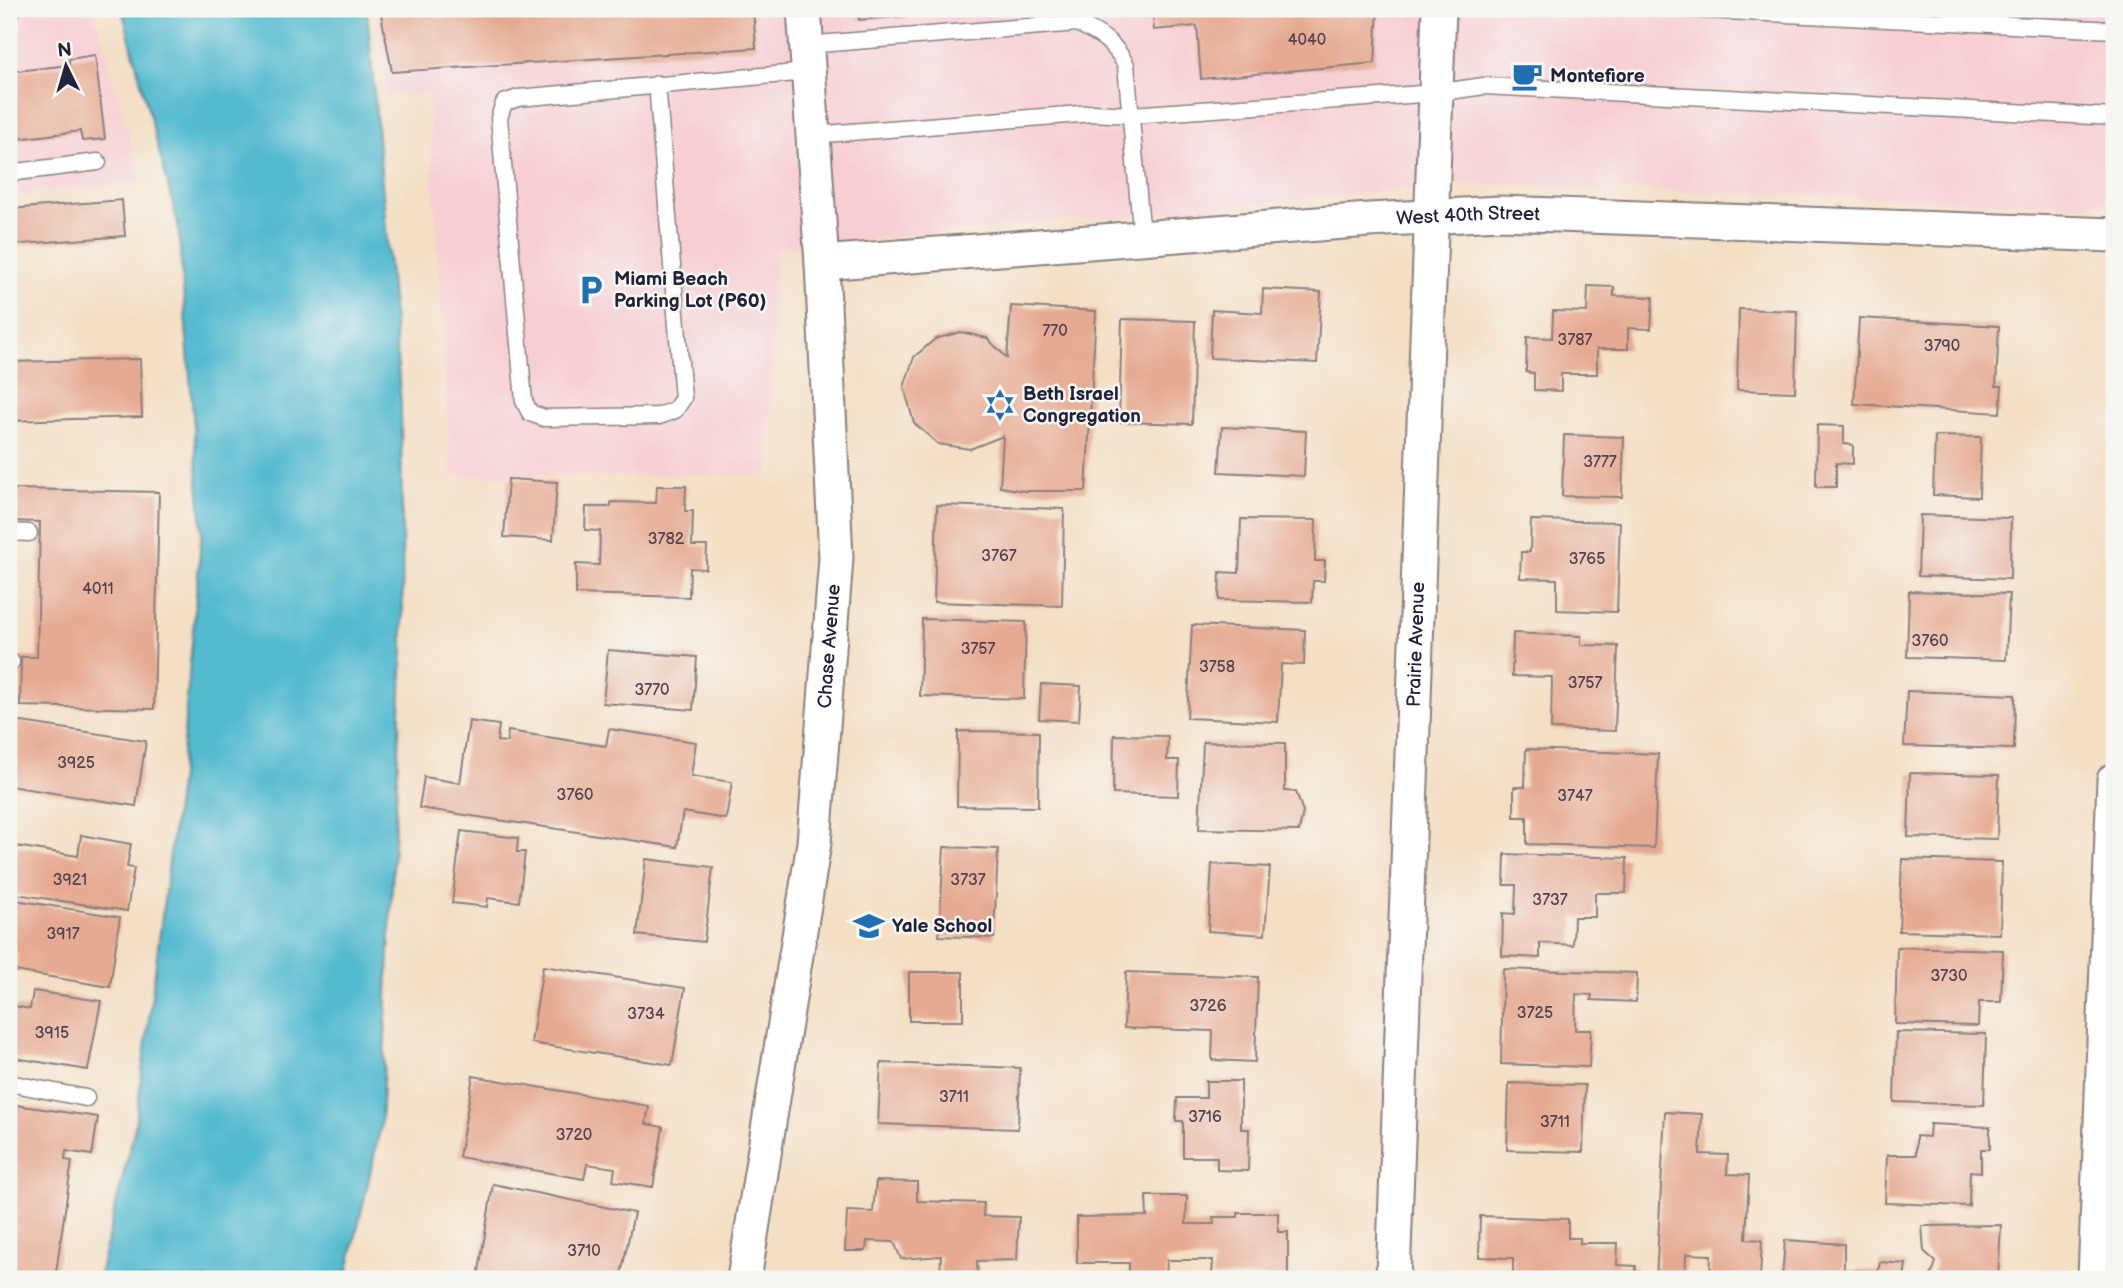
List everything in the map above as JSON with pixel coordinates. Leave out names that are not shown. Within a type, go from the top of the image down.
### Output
[{"type":"street","name":"Chase Avenue","points":[[744,1279],[814,843],[836,558],[822,263],[804,9]]},
{"type":"street","name":"Prairie Avenue","points":[[1393,1279],[1439,9]]},
{"type":"street","name":"West 40th Street","points":[[822,263],[1142,237],[1500,213],[2114,234]]},
{"type":"street","points":[[2095,1279],[2114,780]]},
{"type":"lane","points":[[1685,9],[2114,30]]},
{"type":"lane","points":[[657,83],[683,398],[675,410],[659,416],[544,418],[530,413],[524,401],[499,118],[504,103],[518,98],[657,83],[807,58],[1077,23],[1101,34],[1115,46],[1126,65],[1142,237]]},
{"type":"lane","points":[[812,135],[1093,113],[1131,115],[1435,93],[1484,86],[2114,117]]},
{"type":"lane","points":[[9,173],[98,162]]},
{"type":"lane","points":[[9,532],[29,533]]},
{"type":"lane","points":[[9,1083],[86,1098]]},
{"type":"shaded area","points":[[9,9],[94,9],[142,182],[9,196]]},
{"type":"shaded area","points":[[375,9],[2114,9],[2114,206],[1466,184],[775,248],[768,475],[451,476],[428,95],[388,96]]},
{"type":"water","points":[[122,9],[367,9],[401,404],[403,649],[381,1125],[346,1279],[98,1279],[135,1127],[180,776],[202,530],[178,224]]},
{"type":"building","points":[[380,9],[753,9],[756,48],[392,72]]},
{"type":"building","points":[[858,9],[965,9],[966,11],[859,20]]},
{"type":"building","points":[[1133,9],[1378,9],[1375,63],[1201,79],[1197,26],[1154,30],[1153,14],[1133,16]]},
{"type":"building","points":[[95,55],[105,139],[82,141],[80,131],[9,140],[9,72],[69,65],[69,59]]},
{"type":"building","points":[[122,200],[125,236],[9,245],[9,209]]},
{"type":"building","points":[[1588,286],[1614,287],[1614,296],[1653,297],[1651,329],[1628,328],[1628,349],[1597,349],[1597,374],[1561,374],[1561,391],[1534,390],[1534,373],[1526,372],[1527,337],[1552,338],[1553,311],[1587,312]]},
{"type":"building","points":[[1263,289],[1321,292],[1317,363],[1210,358],[1212,310],[1262,313]]},
{"type":"building","name":"Beth Israel Congregation","points":[[1011,306],[1096,311],[1086,491],[1024,491],[1000,487],[1003,436],[970,449],[938,444],[914,423],[904,387],[914,357],[935,339],[961,332],[987,338],[1007,358]]},
{"type":"building","points":[[1739,309],[1797,311],[1795,392],[1737,390]]},
{"type":"building","points":[[1859,318],[1999,326],[1996,386],[2002,386],[2000,413],[1854,404]]},
{"type":"building","points":[[1122,319],[1195,321],[1192,424],[1119,422]]},
{"type":"building","points":[[140,359],[142,417],[9,421],[9,362]]},
{"type":"building","points":[[1817,425],[1844,426],[1844,444],[1853,445],[1853,464],[1836,463],[1836,487],[1816,487]]},
{"type":"building","points":[[1222,427],[1306,431],[1304,476],[1219,472]]},
{"type":"building","points":[[1564,435],[1624,437],[1622,497],[1562,496]]},
{"type":"building","points":[[1935,436],[1981,437],[1979,497],[1933,495]]},
{"type":"building","points":[[508,479],[557,482],[553,540],[504,537]]},
{"type":"building","points":[[657,486],[686,486],[685,511],[693,511],[692,546],[707,546],[706,569],[690,568],[689,597],[576,594],[576,564],[599,565],[600,531],[585,530],[586,507],[611,507],[611,502],[656,503]]},
{"type":"building","points":[[13,489],[159,492],[154,709],[20,706],[21,657],[37,657],[40,522],[12,521]]},
{"type":"building","points":[[937,505],[1064,509],[1062,606],[934,602]]},
{"type":"building","points":[[1920,515],[2011,518],[2010,579],[1918,576]]},
{"type":"building","points":[[1241,519],[1316,520],[1315,561],[1325,561],[1324,581],[1313,581],[1312,602],[1219,600],[1220,572],[1239,573]]},
{"type":"building","points":[[1531,520],[1620,522],[1617,612],[1557,610],[1557,579],[1520,578],[1521,552],[1530,552]]},
{"type":"building","points":[[1909,591],[2009,594],[2006,660],[1907,657]]},
{"type":"building","points":[[922,619],[1026,622],[1024,699],[920,696]]},
{"type":"building","points":[[1192,625],[1305,630],[1304,665],[1281,664],[1278,722],[1187,718]]},
{"type":"building","points":[[1513,633],[1581,636],[1581,645],[1618,646],[1615,731],[1551,729],[1552,677],[1512,676]]},
{"type":"building","points":[[608,650],[697,657],[693,710],[603,703]]},
{"type":"building","points":[[1041,684],[1081,686],[1079,721],[1039,719]]},
{"type":"building","points":[[1907,691],[2015,695],[2014,749],[1904,746]]},
{"type":"building","points":[[9,720],[146,741],[136,806],[9,786]]},
{"type":"building","points":[[469,721],[499,725],[497,741],[507,742],[508,731],[606,746],[609,729],[696,742],[691,776],[732,782],[726,819],[683,812],[677,847],[419,808],[424,777],[460,783]]},
{"type":"building","points":[[958,731],[1039,732],[1038,807],[957,806]]},
{"type":"building","points":[[1114,735],[1168,736],[1167,760],[1179,760],[1178,796],[1113,794]]},
{"type":"building","points":[[1203,742],[1285,743],[1285,791],[1296,792],[1303,812],[1299,831],[1199,829]]},
{"type":"building","points":[[1526,749],[1658,754],[1654,848],[1527,844],[1527,817],[1514,817],[1514,787],[1525,787]]},
{"type":"building","points":[[1910,773],[1999,775],[1997,839],[1908,837]]},
{"type":"building","points":[[461,831],[518,838],[517,852],[525,852],[519,902],[488,898],[487,907],[452,903]]},
{"type":"building","points":[[81,835],[131,844],[127,867],[134,868],[127,911],[9,893],[9,845],[78,856]]},
{"type":"building","points":[[944,847],[998,849],[994,938],[939,936]]},
{"type":"building","points":[[1505,854],[1627,858],[1626,893],[1595,893],[1595,917],[1574,917],[1573,945],[1540,943],[1540,958],[1502,956],[1503,913],[1515,914],[1516,885],[1504,885]]},
{"type":"building","points":[[646,859],[713,867],[704,942],[637,935]]},
{"type":"building","points":[[1902,859],[2002,862],[2000,934],[1899,931]]},
{"type":"building","points":[[1212,864],[1270,867],[1265,935],[1208,931]]},
{"type":"building","points":[[9,899],[120,917],[110,987],[15,971],[18,952],[9,951]]},
{"type":"building","points":[[1897,947],[2003,950],[2001,1002],[1979,1002],[1978,1026],[1895,1024]]},
{"type":"building","points":[[543,966],[685,988],[672,1065],[531,1043]]},
{"type":"building","points":[[1503,969],[1637,973],[1636,1002],[1591,1000],[1592,995],[1576,994],[1575,1030],[1591,1030],[1589,1067],[1501,1064]]},
{"type":"building","points":[[909,972],[963,972],[963,1021],[909,1021]]},
{"type":"building","points":[[1126,972],[1258,977],[1255,1062],[1212,1060],[1213,1031],[1124,1028]]},
{"type":"building","points":[[33,991],[101,1001],[88,1070],[9,1057],[9,1005],[30,1009]]},
{"type":"building","points":[[1896,1032],[1986,1034],[1984,1105],[1894,1102]]},
{"type":"building","points":[[881,1063],[1020,1068],[1018,1129],[878,1124]]},
{"type":"building","points":[[473,1076],[649,1106],[646,1124],[663,1127],[653,1187],[613,1181],[615,1168],[587,1164],[584,1179],[459,1157]]},
{"type":"building","points":[[1206,1081],[1241,1081],[1241,1129],[1249,1129],[1248,1171],[1217,1170],[1217,1157],[1183,1157],[1183,1121],[1176,1121],[1177,1098],[1206,1098]]},
{"type":"building","points":[[1509,1083],[1585,1085],[1583,1152],[1507,1150]]},
{"type":"building","points":[[9,1104],[98,1117],[92,1155],[66,1151],[65,1160],[72,1161],[55,1279],[9,1276]]},
{"type":"building","points":[[1665,1112],[1702,1114],[1700,1154],[1728,1155],[1727,1174],[1749,1175],[1746,1239],[1762,1240],[1760,1279],[1710,1279],[1711,1255],[1686,1254],[1685,1279],[1656,1279]]},
{"type":"building","points":[[1930,1124],[1990,1127],[1990,1149],[1981,1149],[1981,1172],[1970,1171],[1969,1206],[1885,1203],[1887,1155],[1916,1155],[1916,1136],[1929,1137]]},
{"type":"building","points":[[876,1181],[917,1182],[917,1201],[984,1203],[983,1216],[1019,1217],[1017,1260],[977,1261],[978,1279],[940,1279],[941,1256],[901,1259],[894,1242],[867,1241],[866,1251],[845,1251],[847,1211],[873,1212]]},
{"type":"building","points":[[493,1184],[634,1213],[620,1279],[478,1277]]},
{"type":"building","points":[[1146,1196],[1187,1196],[1186,1224],[1214,1224],[1213,1217],[1238,1217],[1238,1213],[1278,1213],[1278,1232],[1288,1232],[1288,1277],[1212,1277],[1213,1260],[1167,1260],[1166,1279],[1129,1279],[1129,1263],[1077,1263],[1077,1217],[1147,1216]]},
{"type":"building","points":[[1480,1216],[1568,1219],[1568,1238],[1580,1238],[1580,1243],[1618,1243],[1617,1265],[1636,1266],[1636,1279],[1513,1279],[1513,1258],[1479,1257]]},
{"type":"building","points":[[2001,1225],[1998,1279],[1930,1279],[1936,1262],[1924,1251],[1922,1226]]},
{"type":"building","points":[[1785,1240],[1844,1244],[1844,1270],[1878,1271],[1880,1262],[1906,1264],[1904,1279],[1782,1279]]},
{"type":"place","name":"Montefiore","points":[[1527,76]]},
{"type":"place","name":"Miami Beach Parking Lot (P60)","points":[[591,290]]},
{"type":"place","name":"Beth Israel Congregation","points":[[1000,405]]},
{"type":"place","name":"Yale School","points":[[869,926]]}]
